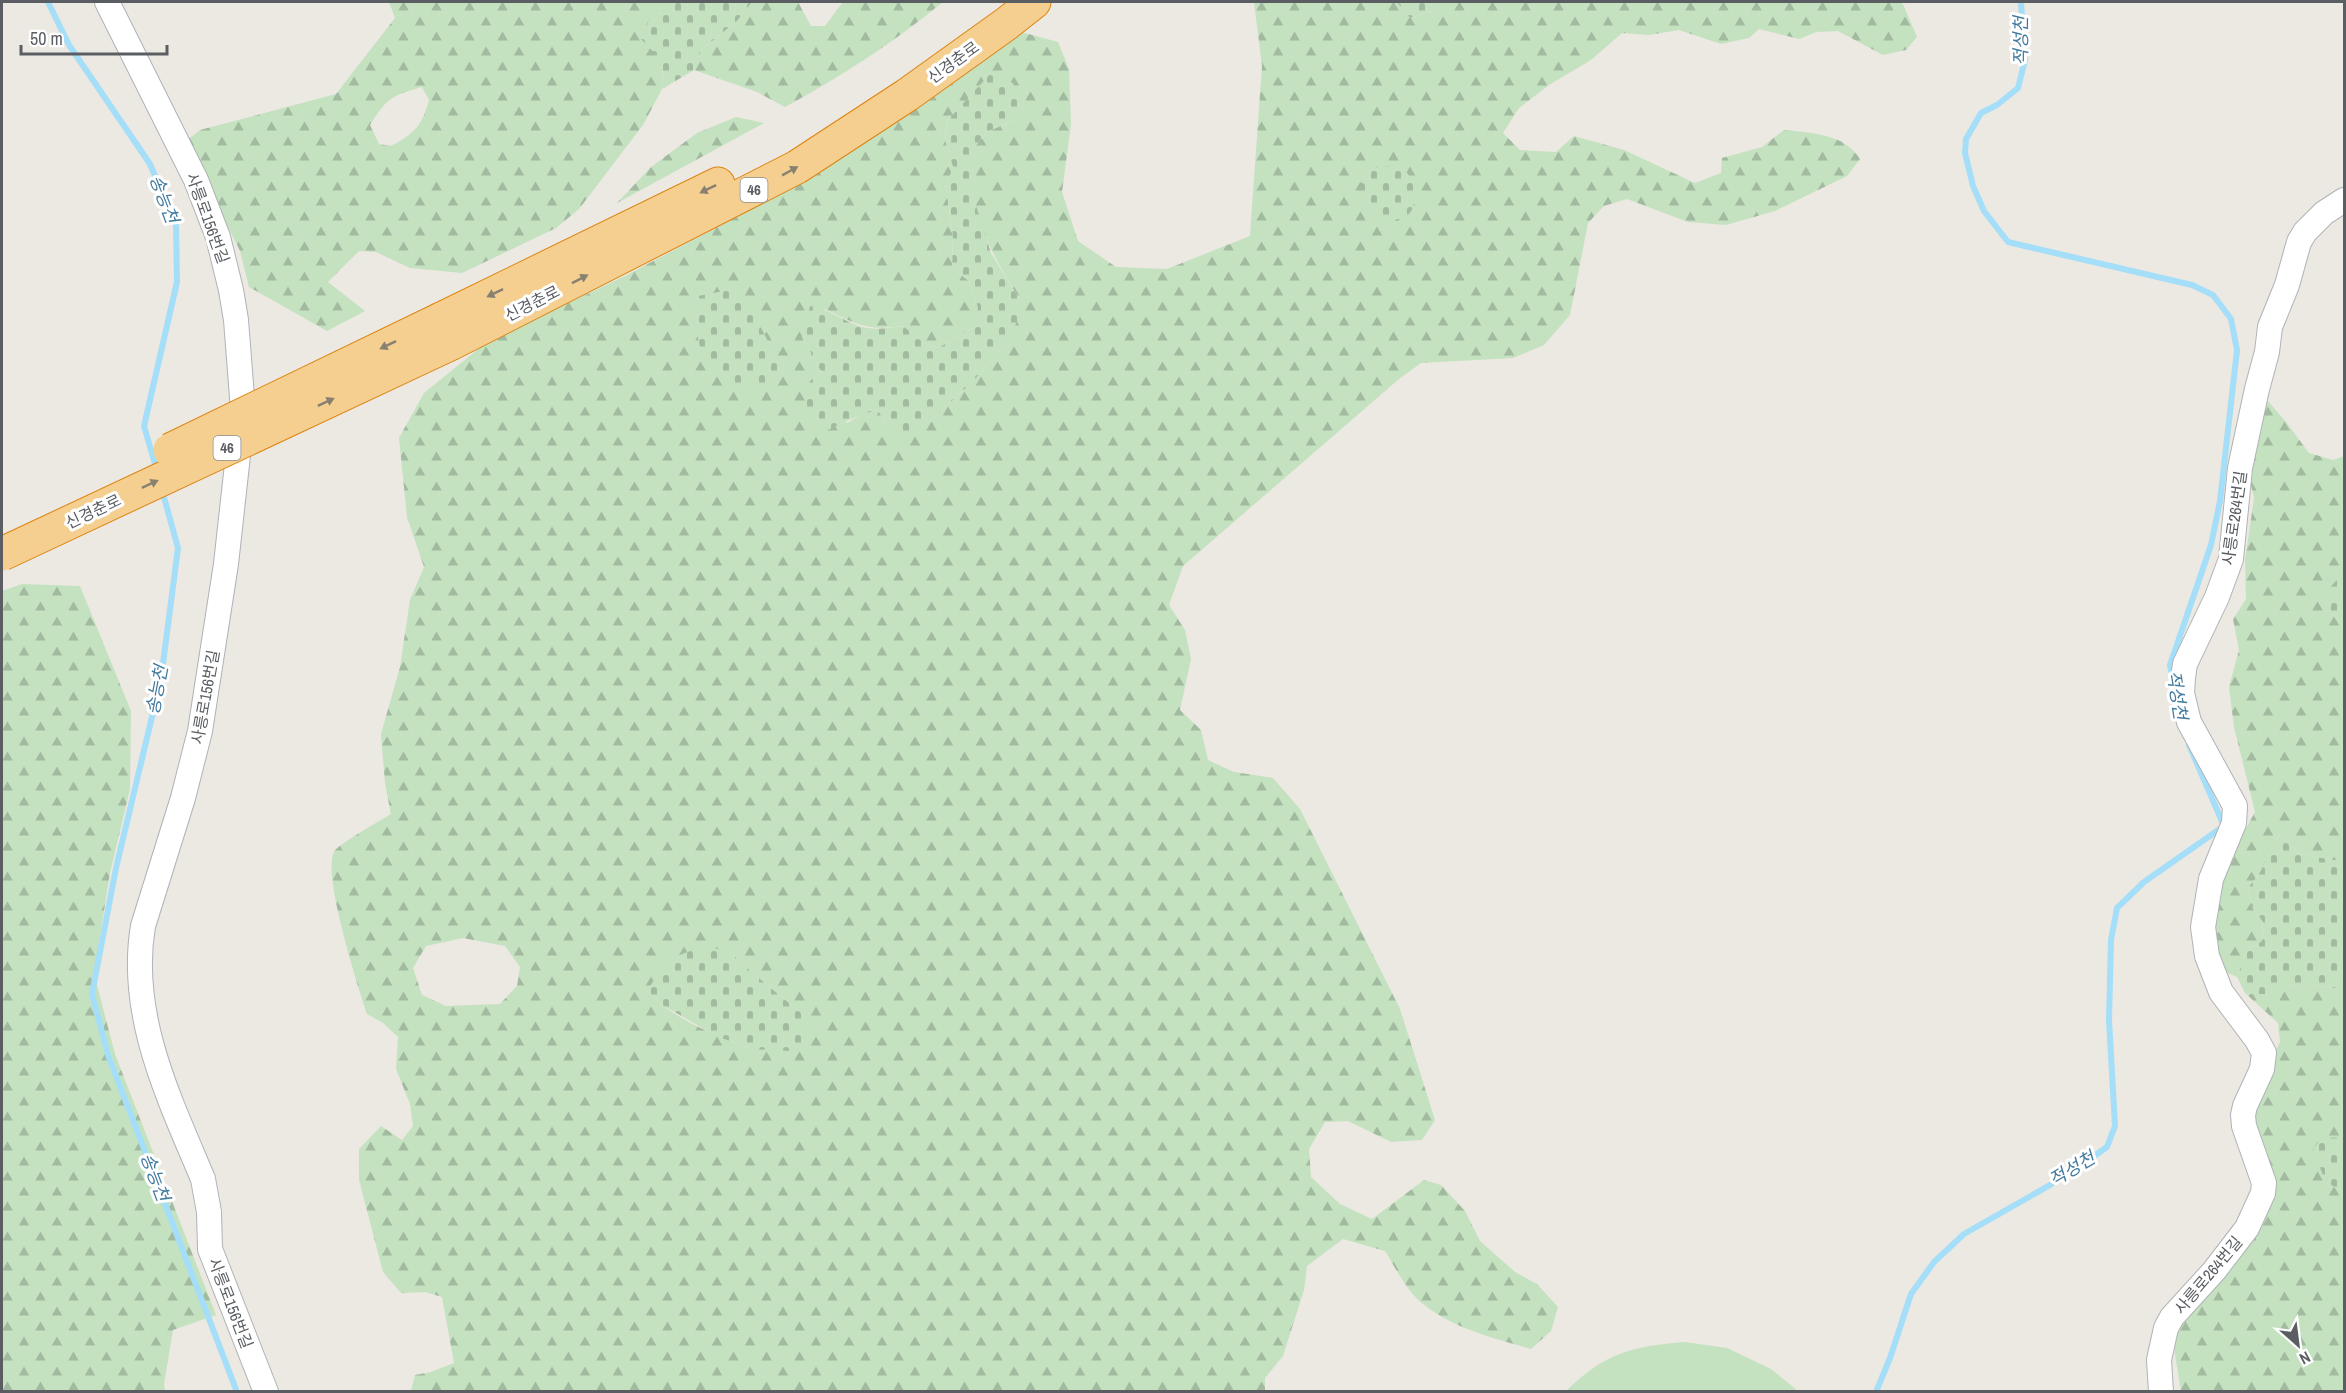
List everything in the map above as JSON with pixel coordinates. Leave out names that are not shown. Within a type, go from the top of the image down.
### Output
[{"type":"highway","name":"신경춘로","points":[[2,554],[447,331],[748,170],[876,94],[1005,2]]},
{"type":"highway","name":"신경춘로","points":[[2,531],[447,331],[797,168],[907,95],[1034,2]]},
{"type":"street","name":"사릉로156번길","points":[[107,2],[204,198],[226,266],[236,320],[243,410],[226,564],[208,691],[186,786],[143,926],[140,970],[145,1016],[159,1074],[205,1186],[209,1212],[210,1249],[266,1392]]},
{"type":"street","name":"사릉로264번길","points":[[2161,1392],[2159,1360],[2166,1328],[2172,1317],[2214,1271],[2247,1228],[2263,1193],[2264,1183],[2244,1126],[2243,1115],[2262,1069],[2264,1053],[2221,992],[2207,956],[2203,927],[2211,879],[2234,823],[2235,806],[2189,722],[2182,693],[2185,664],[2217,597],[2231,559],[2240,468],[2264,367],[2270,327],[2287,285],[2299,242],[2305,232],[2324,213],[2344,200]]},
{"type":"green space","points":[[389,2],[665,2],[651,15],[663,62],[662,89],[643,125],[579,209],[556,228],[462,273],[410,268],[376,252],[359,251],[328,282],[365,311],[327,331],[249,287],[240,251],[186,141],[200,130],[336,94],[395,18]],"holes":[[[422,87],[429,100],[420,123],[411,133],[391,146],[379,144],[370,125],[386,103],[396,96]]]},
{"type":"green space","points":[[665,2],[752,2],[737,21],[701,50],[694,70],[662,89],[663,62],[641,39],[651,15]]},
{"type":"green space","points":[[752,2],[798,2],[811,26],[825,26],[843,2],[943,2],[867,58],[785,107],[757,92],[694,70],[701,50],[737,21]]},
{"type":"green space","points":[[1254,2],[1397,2],[1410,18],[1437,9],[1440,2],[1902,2],[1917,37],[1906,50],[1883,55],[1838,31],[1816,32],[1799,39],[1759,29],[1749,38],[1721,44],[1679,30],[1649,35],[1622,33],[1591,60],[1549,85],[1519,108],[1503,133],[1520,150],[1556,152],[1574,136],[1624,150],[1695,183],[1721,173],[1722,158],[1762,147],[1784,130],[1836,139],[1853,150],[1860,159],[1847,176],[1775,211],[1726,225],[1688,222],[1627,199],[1604,206],[1588,223],[1570,315],[1544,345],[1513,358],[1421,363],[1399,379],[1183,566],[1169,605],[1185,630],[1191,659],[1180,710],[1201,730],[1208,760],[1234,772],[1273,778],[1300,809],[1400,1009],[1435,1120],[1422,1140],[1391,1142],[1348,1121],[1325,1122],[1309,1149],[1311,1177],[1340,1204],[1372,1219],[1424,1180],[1441,1185],[1465,1211],[1480,1241],[1515,1272],[1537,1284],[1558,1307],[1551,1331],[1531,1349],[1461,1326],[1435,1313],[1417,1299],[1385,1251],[1343,1239],[1307,1266],[1304,1290],[1283,1356],[1265,1378],[1265,1391],[411,1391],[415,1375],[431,1372],[454,1363],[442,1297],[425,1292],[401,1293],[383,1272],[359,1180],[359,1149],[381,1126],[402,1140],[413,1126],[410,1104],[396,1069],[398,1037],[383,1023],[367,1014],[337,906],[332,864],[337,848],[391,814],[385,783],[381,734],[400,667],[410,600],[424,567],[407,517],[399,438],[424,393],[487,342],[625,276],[810,178],[922,106],[1021,32],[1058,42],[1069,69],[1071,124],[1062,192],[1078,241],[1116,267],[1167,269],[1250,236],[1262,66]],"holes":[[[1018,118],[987,132],[972,150],[973,197],[981,225],[992,251],[1020,300],[1008,340],[976,378],[922,429],[888,428],[878,410],[865,412],[847,423],[806,385],[821,371],[802,337],[825,309],[871,327],[903,326],[924,343],[938,348],[973,328],[978,308],[969,281],[952,268],[953,236],[946,188],[953,167],[945,139],[948,119]],[[740,289],[757,325],[698,342]],[[463,938],[505,946],[520,967],[517,986],[500,1004],[446,1006],[422,995],[413,968],[426,946]],[[728,950],[807,1018],[752,1049],[685,1020],[647,991]]]},
{"type":"green space","points":[[1397,2],[1440,2],[1437,9],[1410,18]]},
{"type":"green space","points":[[991,73],[1007,76],[1027,102],[1018,118],[987,132],[972,150],[973,196],[991,253],[1020,300],[1020,315],[1008,340],[976,378],[922,429],[901,437],[888,428],[878,410],[857,416],[823,432],[804,410],[806,385],[821,371],[802,337],[810,306],[865,328],[881,329],[903,326],[924,343],[938,348],[973,328],[978,308],[969,281],[952,268],[953,236],[946,188],[953,167],[945,139],[948,120]]},
{"type":"green space","points":[[736,117],[764,123],[617,203],[651,167],[697,133]]},
{"type":"green space","points":[[1392,166],[1405,170],[1418,188],[1409,214],[1385,224],[1370,215],[1357,196],[1363,179],[1372,168]]},
{"type":"green space","points":[[740,288],[779,362],[777,377],[766,389],[734,384],[719,375],[704,357],[700,346],[693,297]]},
{"type":"green space","points":[[2267,400],[2309,453],[2333,460],[2344,456],[2344,572],[2340,578],[2331,612],[2344,628],[2344,862],[2299,854],[2279,835],[2258,876],[2248,888],[2251,906],[2263,922],[2262,941],[2247,951],[2237,977],[2225,972],[2213,940],[2213,897],[2227,862],[2255,812],[2234,727],[2229,687],[2239,650],[2233,619],[2246,599],[2245,560],[2254,498],[2248,472],[2258,404]]},
{"type":"green space","points":[[2344,572],[2344,628],[2331,612],[2325,593]]},
{"type":"green space","points":[[22,584],[80,586],[131,711],[130,789],[110,873],[94,974],[115,1054],[216,1315],[173,1330],[164,1384],[165,1391],[2,1391],[2,591]]},
{"type":"green space","points":[[2279,835],[2299,854],[2344,862],[2344,982],[2335,988],[2313,985],[2286,986],[2272,995],[2245,993],[2237,977],[2247,951],[2262,941],[2263,922],[2251,906],[2248,888],[2258,876]]},
{"type":"green space","points":[[700,947],[728,950],[807,1018],[807,1038],[790,1051],[752,1049],[716,1036],[664,1006],[647,991],[667,960]]},
{"type":"green space","points":[[2344,982],[2344,1144],[2340,1138],[2344,1193],[2344,1391],[2181,1391],[2172,1336],[2254,1236],[2253,1113],[2260,1084],[2280,1042],[2278,1023],[2245,993],[2271,995],[2286,986],[2313,985],[2335,988]]},
{"type":"green space","points":[[2322,1137],[2340,1138],[2344,1144],[2343,1195],[2324,1178],[2313,1149]]},
{"type":"green space","points":[[1685,1342],[1727,1348],[1771,1369],[1798,1391],[1566,1391],[1593,1368],[1621,1354],[1650,1346]]},
{"type":"waterway","name":"송능천","points":[[48,2],[69,45],[150,164],[176,226],[177,282],[144,426],[157,471]]},
{"type":"waterway","name":"적성천","points":[[2021,2],[2025,60],[2018,88],[1997,105],[1981,113],[1966,139],[1965,153],[1973,186],[1984,211],[2008,242],[2192,285],[2213,295],[2231,319],[2237,350],[2220,501],[2211,545],[2170,665],[2173,681]]},
{"type":"waterway","name":"송능천","points":[[162,490],[178,548],[161,679],[116,868],[92,994],[108,1055],[237,1392]]},
{"type":"waterway","name":"적성천","points":[[1876,1392],[1911,1294],[1934,1262],[1964,1234],[2064,1177],[2107,1147],[2115,1126],[2109,1020],[2111,940],[2117,908],[2144,882],[2224,826],[2189,745]]}]
